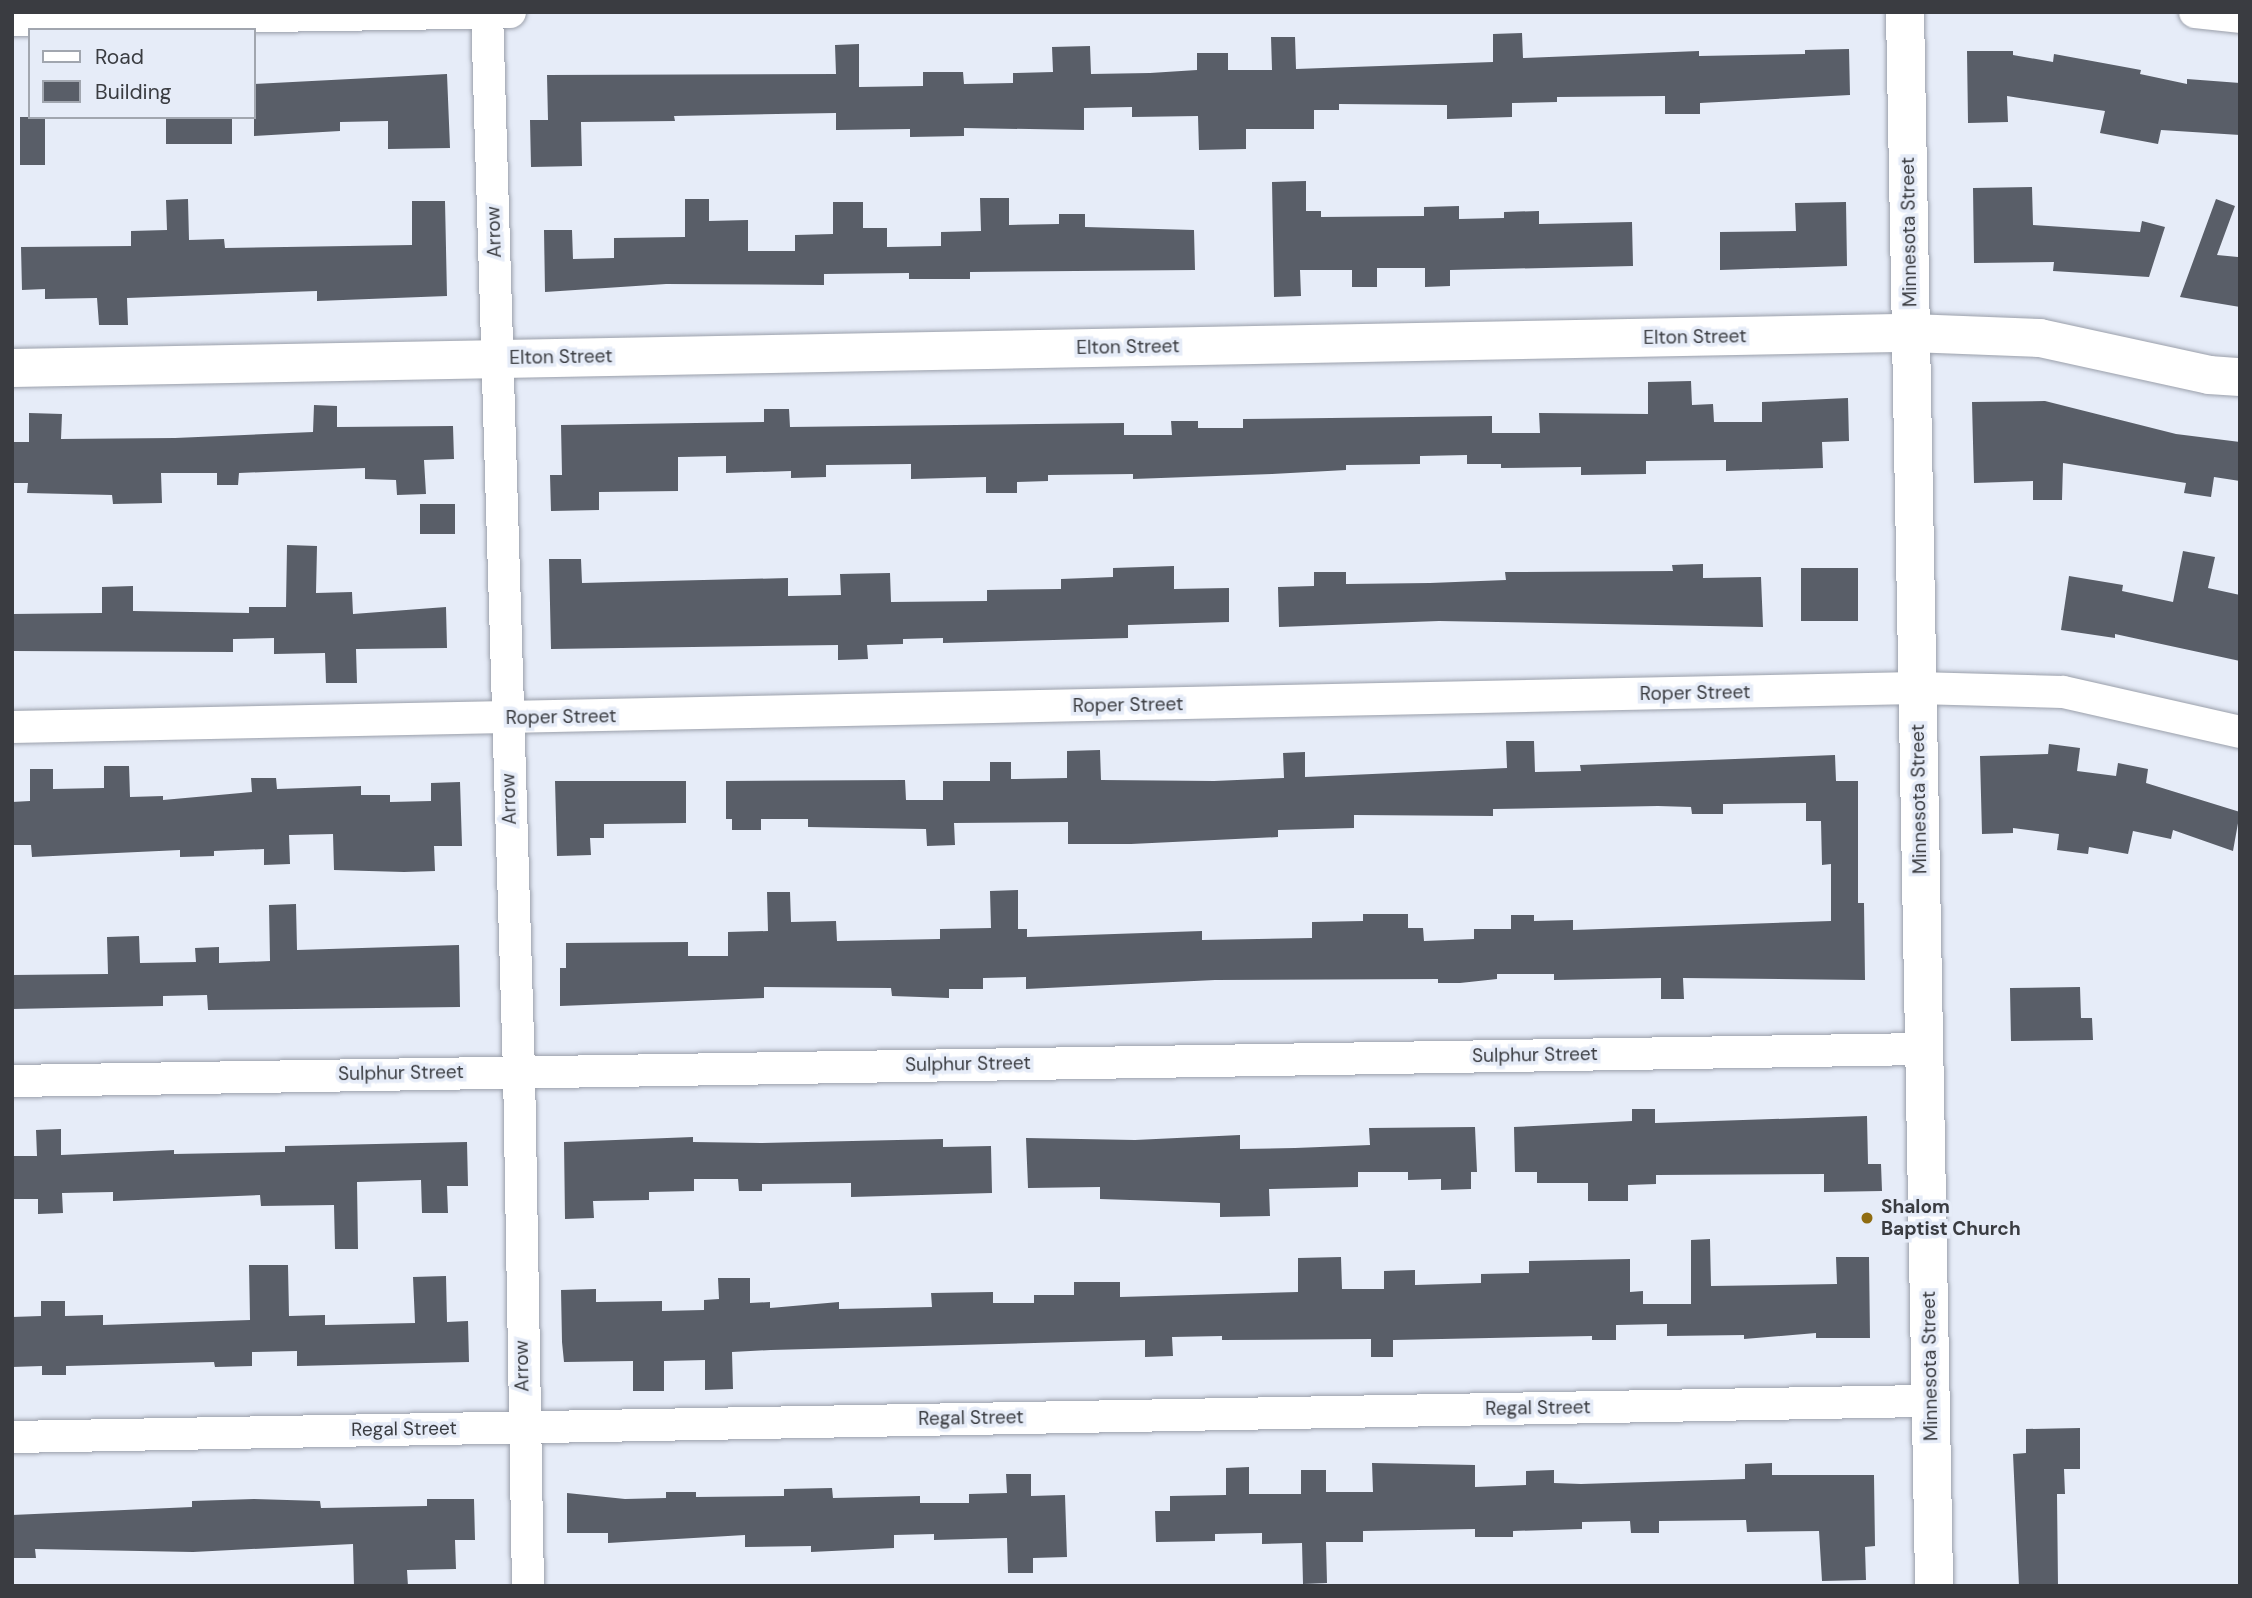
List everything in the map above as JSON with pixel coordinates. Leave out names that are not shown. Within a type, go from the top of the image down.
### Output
[{"type":"street","points":[[12,20],[510,12]]},
{"type":"street","name":"Minnesota Street","points":[[1905,12],[1934,1586]]},
{"type":"street","points":[[2195,12],[2240,17]]},
{"type":"street","name":"Arrow","points":[[487,13],[499,358],[506,718],[519,1070],[528,1586]]},
{"type":"street","name":"Elton Street","points":[[12,368],[1911,333],[2040,338],[2209,375],[2240,377]]},
{"type":"street","name":"Roper Street","points":[[12,727],[1917,688],[2063,692],[2240,732]]},
{"type":"street","name":"Sulphur Street","points":[[12,1081],[519,1070],[1924,1049]]},
{"type":"street","name":"Regal Street","points":[[12,1437],[1930,1401]]},
{"type":"building","points":[[1522,33],[1523,58],[1699,51],[1699,56],[1805,54],[1805,50],[1849,49],[1850,95],[1700,103],[1700,114],[1665,114],[1665,96],[1557,97],[1557,102],[1512,103],[1512,117],[1447,119],[1447,105],[1339,104],[1339,110],[1314,110],[1314,129],[1246,129],[1246,149],[1199,150],[1198,116],[1132,117],[1132,107],[1084,108],[1084,130],[964,128],[964,136],[910,137],[910,129],[836,130],[836,113],[674,116],[675,121],[581,122],[582,166],[531,167],[530,120],[548,120],[547,75],[836,74],[835,45],[859,44],[859,87],[923,86],[923,72],[963,72],[964,84],[1013,83],[1013,73],[1053,72],[1052,47],[1090,46],[1091,74],[1197,70],[1197,53],[1228,53],[1228,70],[1272,70],[1271,37],[1295,37],[1296,69],[1493,62],[1493,34]]},
{"type":"building","points":[[1967,51],[2013,51],[2013,55],[2053,62],[2054,54],[2141,70],[2140,74],[2187,84],[2187,79],[2240,83],[2240,135],[2161,130],[2158,144],[2100,133],[2105,111],[2007,96],[2008,122],[1968,123]]},
{"type":"building","points":[[447,74],[450,148],[388,149],[388,121],[340,122],[340,131],[254,136],[256,84]]},
{"type":"building","points":[[20,117],[45,119],[45,165],[20,165]]},
{"type":"building","points":[[166,119],[232,119],[232,144],[166,144]]},
{"type":"building","points":[[1306,181],[1306,211],[1321,211],[1321,217],[1424,216],[1424,207],[1459,206],[1459,219],[1504,218],[1504,212],[1539,211],[1539,224],[1632,222],[1633,266],[1450,270],[1450,286],[1425,287],[1425,268],[1377,268],[1377,287],[1352,287],[1352,270],[1300,270],[1301,296],[1274,297],[1272,182]]},
{"type":"building","points":[[2032,187],[2033,225],[2140,232],[2142,221],[2165,227],[2149,277],[2053,271],[2054,262],[1974,263],[1973,188]]},
{"type":"building","points":[[980,198],[1009,198],[1009,225],[1059,224],[1059,214],[1085,214],[1085,227],[1194,230],[1195,270],[970,272],[970,279],[909,279],[909,273],[824,274],[824,285],[666,284],[545,292],[544,230],[572,230],[573,259],[614,258],[614,238],[685,237],[685,199],[709,199],[709,221],[748,220],[748,251],[795,251],[795,235],[833,234],[833,202],[863,202],[863,228],[887,228],[887,247],[941,246],[941,232],[981,231]]},
{"type":"building","points":[[188,199],[189,240],[224,239],[225,248],[412,245],[412,201],[445,201],[447,296],[317,301],[317,291],[127,298],[128,325],[99,325],[97,298],[45,299],[45,289],[22,290],[21,247],[131,246],[131,231],[167,230],[166,200]]},
{"type":"building","points":[[2216,199],[2235,206],[2217,255],[2238,257],[2240,307],[2180,297]]},
{"type":"building","points":[[1846,202],[1847,266],[1720,270],[1720,232],[1796,231],[1795,203]]},
{"type":"building","points":[[1691,381],[1692,405],[1713,404],[1714,422],[1762,422],[1762,402],[1848,398],[1849,441],[1822,442],[1823,468],[1726,471],[1726,460],[1646,461],[1646,474],[1581,475],[1581,467],[1501,468],[1501,464],[1467,464],[1467,455],[1420,456],[1420,464],[1346,465],[1346,470],[1272,474],[1133,479],[1133,474],[1048,475],[1048,481],[1017,482],[1017,493],[986,493],[986,477],[911,479],[911,464],[826,465],[826,477],[791,478],[791,471],[726,473],[726,456],[678,457],[678,491],[599,492],[599,510],[551,511],[550,475],[562,475],[561,425],[764,422],[764,409],[789,409],[790,427],[1124,423],[1124,435],[1172,435],[1171,421],[1198,421],[1198,428],[1243,428],[1243,419],[1492,416],[1492,433],[1540,433],[1539,413],[1648,414],[1648,382]]},
{"type":"building","points":[[2045,401],[2176,434],[2240,442],[2240,481],[2214,477],[2211,497],[2184,493],[2186,483],[2063,463],[2062,500],[2033,500],[2033,481],[1974,483],[1972,402]]},
{"type":"building","points":[[314,405],[337,406],[337,427],[453,426],[454,459],[424,460],[426,494],[397,495],[396,480],[365,479],[365,468],[239,473],[238,485],[217,485],[217,473],[161,473],[162,503],[113,504],[112,495],[27,493],[28,483],[12,483],[12,442],[29,442],[29,413],[62,414],[61,439],[175,438],[313,432]]},
{"type":"building","points":[[420,504],[455,504],[455,534],[420,534]]},
{"type":"building","points":[[287,545],[317,546],[316,593],[352,592],[353,614],[446,607],[447,648],[356,649],[357,683],[326,683],[325,653],[274,654],[274,638],[233,639],[233,652],[12,651],[12,614],[102,613],[102,587],[133,586],[133,611],[249,613],[249,607],[286,607]]},
{"type":"building","points":[[2183,551],[2215,557],[2208,588],[2240,595],[2240,661],[2115,634],[2115,638],[2061,630],[2069,576],[2123,585],[2122,591],[2173,602]]},
{"type":"building","points":[[549,559],[581,559],[582,583],[788,578],[788,596],[841,595],[840,574],[890,573],[891,602],[987,601],[987,590],[1061,589],[1061,579],[1113,577],[1113,568],[1174,566],[1174,589],[1229,588],[1229,622],[1128,625],[1128,638],[943,643],[943,638],[903,639],[903,644],[867,645],[868,659],[838,660],[838,645],[551,649]]},
{"type":"building","points":[[1703,564],[1703,578],[1761,577],[1763,627],[1439,621],[1279,627],[1278,587],[1314,586],[1314,572],[1346,572],[1346,584],[1430,583],[1506,580],[1505,572],[1673,571],[1672,565]]},
{"type":"building","points":[[1801,568],[1858,568],[1858,621],[1801,621]]},
{"type":"building","points":[[1506,741],[1534,741],[1535,772],[1581,771],[1580,765],[1835,755],[1836,781],[1858,781],[1858,903],[1864,903],[1865,980],[1683,978],[1684,999],[1661,999],[1661,978],[1554,980],[1554,974],[1497,974],[1497,979],[1460,983],[1438,983],[1438,979],[1215,980],[1026,989],[1026,977],[983,978],[983,989],[949,989],[949,998],[892,996],[891,988],[764,987],[764,998],[560,1006],[560,968],[566,968],[566,943],[688,942],[688,956],[728,956],[728,932],[768,931],[767,892],[790,892],[791,922],[836,921],[837,941],[940,939],[940,929],[991,928],[990,891],[1018,890],[1018,929],[1027,929],[1027,937],[1202,931],[1202,940],[1312,938],[1312,922],[1363,921],[1363,914],[1408,914],[1408,928],[1423,928],[1424,941],[1474,939],[1474,929],[1511,929],[1511,915],[1534,915],[1534,921],[1573,920],[1573,930],[1831,921],[1831,864],[1822,865],[1821,821],[1806,821],[1806,803],[1723,804],[1723,814],[1692,814],[1691,807],[1658,806],[1493,809],[1493,816],[1354,815],[1354,828],[1278,830],[1278,837],[1131,844],[1068,844],[1068,822],[954,823],[955,845],[927,846],[926,829],[808,827],[808,819],[761,819],[761,830],[732,830],[732,819],[726,819],[726,781],[905,780],[906,800],[943,800],[943,781],[990,781],[990,762],[1011,762],[1011,779],[1067,778],[1067,751],[1100,750],[1101,780],[1214,781],[1284,778],[1283,753],[1305,752],[1305,777],[1507,768]]},
{"type":"building","points":[[2049,744],[2080,748],[2077,771],[2116,776],[2118,763],[2148,769],[2146,783],[2240,812],[2233,851],[2173,830],[2171,839],[2133,831],[2128,854],[2089,847],[2088,854],[2057,850],[2059,834],[2013,828],[2013,833],[1982,834],[1980,756],[2048,754]]},
{"type":"building","points":[[104,766],[129,766],[130,797],[163,796],[163,800],[252,792],[251,778],[276,778],[277,789],[361,786],[361,795],[390,795],[390,802],[431,801],[431,783],[460,782],[462,846],[434,846],[435,871],[404,872],[334,870],[333,834],[289,835],[290,864],[264,865],[264,849],[214,851],[214,856],[180,857],[180,850],[32,857],[31,845],[12,845],[12,802],[30,801],[30,769],[53,769],[53,789],[104,788]]},
{"type":"building","points":[[555,781],[686,781],[686,823],[604,824],[604,838],[590,838],[591,855],[557,856]]},
{"type":"building","points":[[296,904],[297,950],[459,945],[460,1007],[208,1010],[207,995],[163,996],[163,1006],[12,1009],[12,975],[108,974],[107,937],[139,936],[140,963],[196,962],[195,948],[219,947],[219,963],[270,961],[269,905]]},
{"type":"building","points":[[2080,987],[2081,1018],[2092,1018],[2093,1040],[2011,1041],[2010,988]]},
{"type":"building","points":[[1632,1109],[1655,1109],[1655,1123],[1867,1116],[1868,1164],[1881,1164],[1882,1191],[1824,1192],[1824,1174],[1656,1175],[1656,1184],[1628,1185],[1628,1201],[1588,1201],[1588,1183],[1537,1183],[1537,1172],[1515,1172],[1514,1127],[1632,1121]]},
{"type":"building","points":[[1475,1127],[1477,1172],[1471,1172],[1471,1189],[1441,1190],[1441,1179],[1408,1180],[1408,1172],[1358,1172],[1358,1187],[1269,1189],[1270,1216],[1220,1217],[1220,1203],[1100,1199],[1100,1187],[1028,1188],[1026,1138],[1135,1140],[1240,1135],[1240,1149],[1295,1148],[1370,1145],[1369,1128]]},
{"type":"building","points":[[61,1129],[61,1155],[174,1150],[174,1154],[285,1152],[285,1146],[467,1142],[468,1186],[447,1186],[448,1213],[422,1213],[421,1180],[357,1182],[358,1249],[335,1249],[334,1205],[261,1206],[260,1195],[113,1201],[113,1192],[62,1193],[63,1213],[38,1214],[38,1199],[12,1199],[12,1156],[37,1156],[36,1130]]},
{"type":"building","points":[[693,1137],[693,1142],[761,1143],[943,1139],[943,1147],[991,1146],[992,1193],[851,1197],[851,1183],[762,1184],[762,1191],[739,1191],[738,1179],[694,1179],[694,1191],[649,1192],[649,1200],[593,1201],[594,1218],[565,1219],[564,1142]]},
{"type":"building","points":[[1710,1239],[1711,1286],[1837,1284],[1836,1257],[1869,1257],[1870,1338],[1816,1338],[1816,1333],[1744,1339],[1744,1335],[1667,1336],[1667,1324],[1616,1325],[1616,1340],[1592,1340],[1592,1336],[1393,1340],[1393,1357],[1371,1357],[1371,1339],[1222,1340],[1222,1336],[1172,1337],[1173,1356],[1145,1357],[1145,1340],[771,1350],[732,1352],[733,1389],[705,1390],[705,1360],[664,1361],[664,1391],[633,1391],[633,1361],[564,1362],[562,1342],[561,1290],[596,1289],[596,1302],[662,1301],[662,1311],[704,1310],[704,1300],[719,1299],[718,1278],[750,1278],[750,1303],[770,1302],[770,1308],[839,1302],[839,1309],[932,1307],[931,1293],[993,1292],[993,1303],[1034,1303],[1034,1295],[1074,1295],[1074,1282],[1120,1282],[1120,1297],[1298,1292],[1298,1258],[1341,1257],[1342,1289],[1384,1289],[1384,1271],[1415,1270],[1415,1285],[1481,1283],[1481,1274],[1529,1273],[1529,1261],[1630,1259],[1630,1292],[1643,1291],[1643,1304],[1691,1304],[1691,1240]]},
{"type":"building","points":[[249,1265],[288,1265],[289,1316],[325,1315],[325,1325],[415,1323],[413,1277],[446,1276],[447,1322],[468,1321],[469,1362],[297,1366],[297,1351],[252,1352],[252,1366],[215,1367],[214,1362],[66,1366],[66,1375],[42,1375],[42,1366],[12,1367],[12,1317],[41,1316],[41,1301],[65,1301],[65,1316],[103,1315],[103,1325],[250,1320]]},
{"type":"building","points":[[2080,1428],[2080,1469],[2064,1469],[2065,1494],[2057,1494],[2058,1586],[2019,1586],[2013,1454],[2026,1453],[2026,1429]]},
{"type":"building","points":[[1372,1463],[1475,1465],[1475,1487],[1526,1485],[1526,1471],[1554,1470],[1554,1483],[1745,1479],[1745,1464],[1772,1463],[1772,1475],[1874,1475],[1875,1546],[1865,1547],[1866,1580],[1822,1581],[1819,1531],[1747,1532],[1746,1520],[1659,1521],[1659,1533],[1631,1533],[1630,1521],[1582,1522],[1582,1529],[1513,1531],[1513,1537],[1475,1537],[1475,1529],[1363,1531],[1363,1542],[1326,1542],[1327,1583],[1303,1584],[1302,1543],[1262,1544],[1262,1533],[1215,1534],[1215,1541],[1156,1542],[1155,1511],[1170,1511],[1170,1496],[1226,1495],[1226,1468],[1249,1467],[1249,1494],[1301,1494],[1301,1470],[1326,1470],[1326,1492],[1373,1492]]},
{"type":"building","points":[[1006,1474],[1031,1474],[1031,1496],[1065,1495],[1067,1557],[1033,1558],[1033,1573],[1008,1573],[1007,1538],[934,1540],[934,1534],[894,1535],[894,1548],[811,1552],[811,1546],[745,1547],[745,1535],[608,1543],[608,1533],[567,1533],[567,1493],[625,1499],[666,1498],[666,1492],[696,1492],[696,1497],[784,1496],[784,1489],[832,1488],[833,1498],[920,1496],[920,1503],[969,1503],[969,1494],[1007,1493]]},
{"type":"building","points":[[427,1499],[474,1499],[475,1540],[455,1540],[456,1569],[407,1570],[408,1586],[354,1586],[353,1544],[193,1552],[35,1549],[36,1558],[12,1558],[12,1515],[192,1507],[192,1501],[320,1501],[321,1508],[427,1506]]},
{"type":"place","name":"Shalom Baptist Church","points":[[1867,1218]]}]
